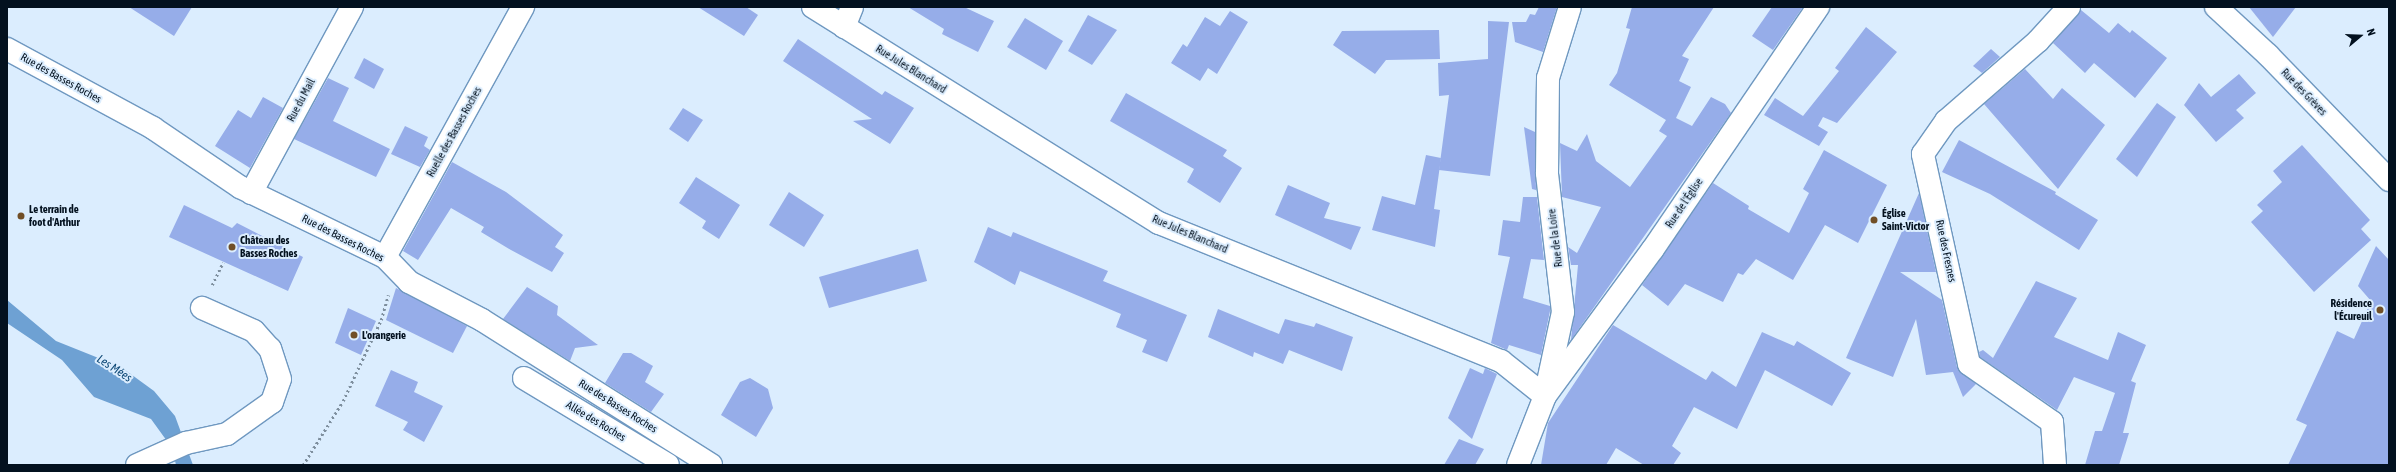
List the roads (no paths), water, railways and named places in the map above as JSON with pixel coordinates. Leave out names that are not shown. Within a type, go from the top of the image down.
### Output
[{"type":"street","name":"Rue du Mail","points":[[251,193],[352,7]]},
{"type":"street","name":"Ruelle des Basses Roches","points":[[390,264],[523,7]]},
{"type":"street","name":"Rue Jules Blanchard","points":[[813,7],[1159,223],[1501,361],[1545,396]]},
{"type":"street","points":[[844,27],[852,7]]},
{"type":"street","name":"Rue de la Loire","points":[[1527,460],[1545,396],[1564,312],[1547,173],[1548,78],[1570,7]]},
{"type":"street","name":"Rue de l'Église","points":[[1545,396],[1653,248],[1818,7]]},
{"type":"street","name":"Rue des Fresnes","points":[[2055,465],[2052,422],[1969,364],[1923,154],[1946,122],[2038,40],[2069,7]]},
{"type":"street","name":"Rue des Grèves","points":[[2216,7],[2268,54],[2389,180]]},
{"type":"street","name":"Rue des Basses Roches","points":[[7,49],[154,128],[251,193],[390,264],[409,282],[482,320],[711,465]]},
{"type":"street","points":[[137,465],[179,446],[227,434],[253,419],[272,402],[280,379],[270,349],[254,331],[202,308]]},
{"type":"street","name":"Allée des Roches","points":[[524,378],[668,465]]},
{"type":"water","name":"Les Mées","points":[[7,300],[56,341],[121,367],[154,391],[175,416],[193,465],[176,465],[172,448],[151,419],[94,397],[62,360],[7,323]]},
{"type":"place","name":"Le terrain de foot d'Arthur","points":[[21,216]]},
{"type":"place","name":"Église Saint-Victor","points":[[1874,220]]},
{"type":"place","name":"Château des Basses Roches","points":[[232,247]]},
{"type":"place","name":"Résidence l'Écureuil","points":[[2380,310]]},
{"type":"place","name":"L'orangerie","points":[[354,335]]}]
